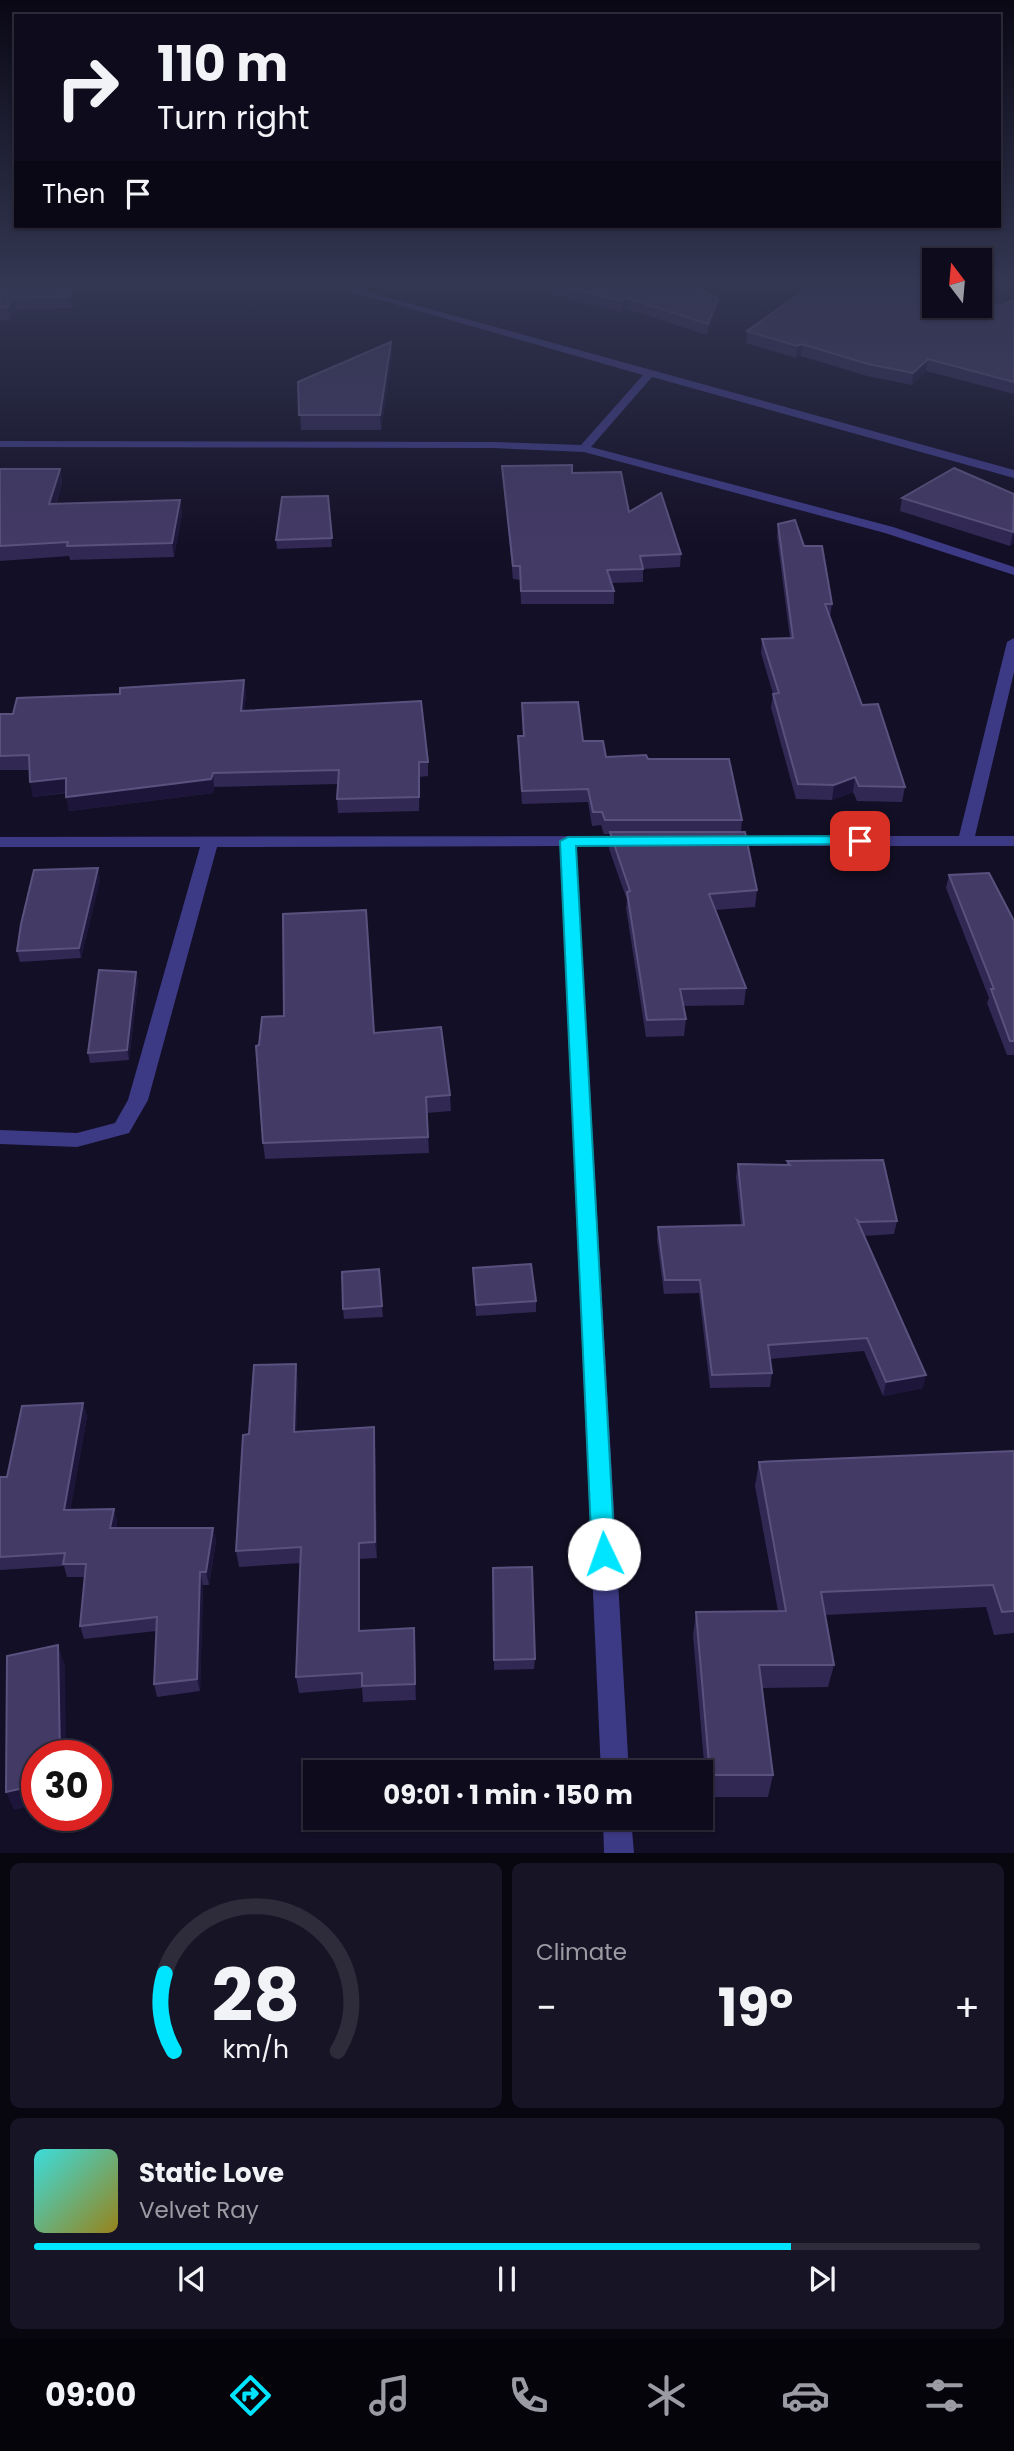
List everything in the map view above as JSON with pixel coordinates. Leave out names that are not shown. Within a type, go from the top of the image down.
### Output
[{"type":"street","points":[[644,371],[1014,474]]},
{"type":"street","points":[[584,449],[650,373]]},
{"type":"street","points":[[0,444],[493,445],[584,449],[889,530],[1014,571]]},
{"type":"street","points":[[966,841],[1014,642]]},
{"type":"street","points":[[568,841],[614,1760]]},
{"type":"street","points":[[0,842],[650,841]]},
{"type":"street","points":[[705,841],[1014,841]]},
{"type":"street","points":[[0,1138],[77,1140],[122,1128],[138,1100],[210,842]]},
{"type":"street","points":[[618,1830],[619,1853]]},
{"type":"building","points":[[322,371],[387,371],[380,415],[299,415],[298,382]]},
{"type":"building","points":[[975,371],[1014,371],[1014,382]]},
{"type":"building","points":[[572,465],[572,473],[621,472],[629,512],[661,493],[681,554],[640,556],[643,569],[607,570],[614,591],[521,591],[520,566],[513,566],[502,466]]},
{"type":"building","points":[[954,468],[1014,494],[1013,532],[902,498]]},
{"type":"building","points":[[0,469],[60,469],[49,504],[180,500],[172,543],[67,546],[68,542],[0,546]]},
{"type":"building","points":[[328,496],[332,538],[276,540],[282,497]]},
{"type":"building","points":[[795,520],[804,546],[822,546],[832,604],[825,604],[862,705],[878,704],[905,787],[859,786],[855,777],[834,785],[798,784],[773,694],[779,693],[762,639],[793,638],[778,524]]},
{"type":"building","points":[[244,680],[241,711],[421,701],[428,762],[419,762],[419,797],[337,799],[339,770],[213,773],[211,779],[66,797],[66,778],[30,782],[29,755],[0,756],[0,714],[13,714],[17,698],[120,694],[120,688]]},
{"type":"building","points":[[578,702],[583,741],[603,741],[606,757],[646,755],[648,759],[729,759],[742,820],[605,820],[602,812],[593,812],[588,789],[522,791],[518,736],[524,736],[522,703]]},
{"type":"building","points":[[610,832],[745,832],[757,890],[709,894],[746,988],[680,989],[686,1019],[647,1020],[627,892],[630,891]]},
{"type":"building","points":[[98,868],[79,948],[17,951],[34,870]]},
{"type":"building","points":[[989,873],[1014,921],[1014,1041],[1010,1041],[991,989],[994,989],[949,875]]},
{"type":"building","points":[[366,910],[374,1033],[441,1027],[450,1095],[426,1097],[428,1137],[263,1143],[256,1046],[259,1045],[262,1017],[284,1016],[283,914]]},
{"type":"building","points":[[99,970],[136,972],[127,1050],[88,1053]]},
{"type":"building","points":[[883,1160],[897,1221],[857,1220],[926,1375],[886,1382],[867,1338],[768,1345],[772,1373],[712,1375],[700,1280],[665,1280],[658,1227],[744,1225],[738,1164],[790,1165],[787,1161]]},
{"type":"building","points":[[531,1264],[536,1301],[476,1305],[473,1268]]},
{"type":"building","points":[[379,1269],[382,1306],[343,1309],[342,1272]]},
{"type":"building","points":[[296,1364],[294,1432],[374,1427],[375,1542],[359,1543],[359,1631],[414,1628],[415,1684],[362,1686],[362,1673],[296,1677],[301,1547],[236,1551],[243,1435],[249,1434],[254,1365]]},
{"type":"building","points":[[83,1403],[64,1510],[114,1509],[110,1528],[213,1528],[206,1572],[200,1572],[197,1679],[154,1684],[157,1617],[80,1626],[86,1564],[63,1564],[65,1553],[0,1557],[0,1477],[7,1477],[22,1406]]},
{"type":"building","points":[[1014,1451],[1014,1611],[1002,1612],[993,1585],[821,1592],[834,1665],[759,1665],[773,1775],[713,1775],[713,1760],[709,1760],[696,1612],[786,1611],[759,1462]]},
{"type":"building","points":[[532,1567],[535,1659],[494,1660],[493,1568]]},
{"type":"building","points":[[58,1645],[60,1740],[21,1740],[21,1789],[6,1792],[7,1656]]},
{"type":"route","points":[[604,1554],[568,841],[860,841]]}]
